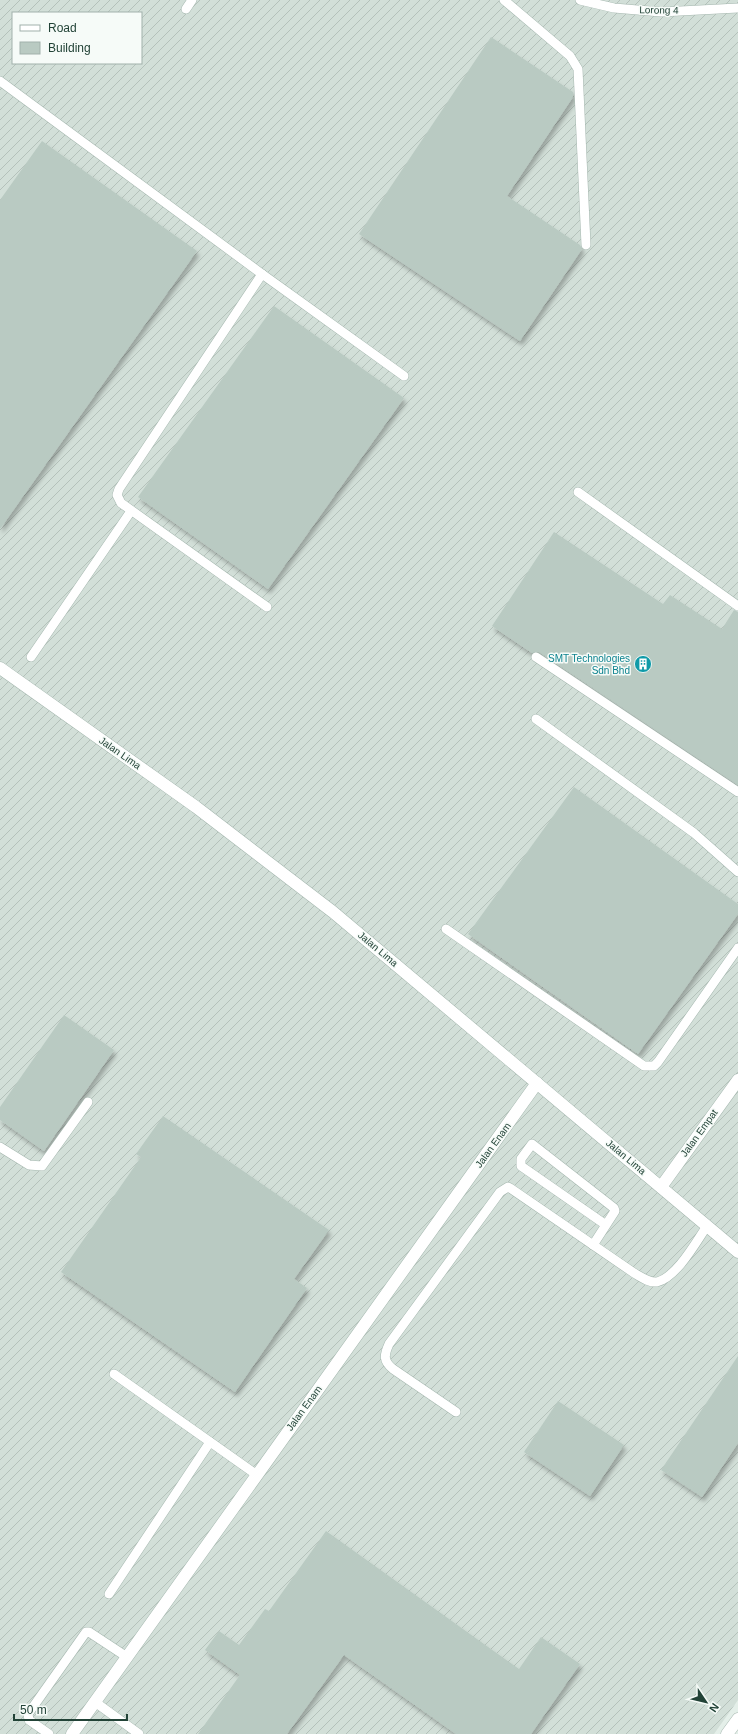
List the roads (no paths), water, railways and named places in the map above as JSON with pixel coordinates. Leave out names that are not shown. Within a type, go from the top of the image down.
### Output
[{"type":"street","name":"Jalan Lima","points":[[0,668],[196,807],[333,912],[738,1252]]},
{"type":"street","name":"Jalan Empat","points":[[661,1187],[738,1080]]},
{"type":"street","name":"Jalan Enam","points":[[72,1734],[537,1083]]},
{"type":"street","points":[[727,1734],[738,1719]]},
{"type":"lane","points":[[186,9],[192,0]]},
{"type":"lane","points":[[504,0],[570,56],[578,69],[586,245]]},
{"type":"lane","name":"Lorong 4","points":[[580,0],[614,8],[661,12],[738,8]]},
{"type":"lane","points":[[0,81],[262,274],[404,376]]},
{"type":"lane","points":[[262,274],[119,489],[117,495],[121,503],[131,511],[267,607]]},
{"type":"lane","points":[[578,492],[738,606]]},
{"type":"lane","points":[[31,658],[131,511]]},
{"type":"lane","points":[[536,657],[738,792]]},
{"type":"lane","points":[[536,719],[694,833],[738,872]]},
{"type":"lane","points":[[446,929],[644,1066],[654,1066],[658,1062],[738,948]]},
{"type":"lane","points":[[0,1147],[29,1165],[42,1166],[88,1102]]},
{"type":"lane","points":[[593,1245],[606,1225],[615,1211],[613,1206],[532,1144],[520,1160],[521,1166],[606,1225]]},
{"type":"lane","points":[[456,1412],[393,1369],[387,1364],[384,1356],[389,1344],[500,1192],[508,1187],[510,1188],[634,1273],[649,1281],[658,1282],[678,1267],[707,1226]]},
{"type":"lane","points":[[114,1374],[257,1475]]},
{"type":"lane","points":[[109,1594],[210,1442]]},
{"type":"lane","points":[[49,1734],[29,1720],[28,1714],[86,1632],[89,1632],[127,1657]]},
{"type":"lane","points":[[95,1702],[136,1733]]},
{"type":"place","name":"SMT Technologies Sdn Bhd","points":[[643,664]]}]
